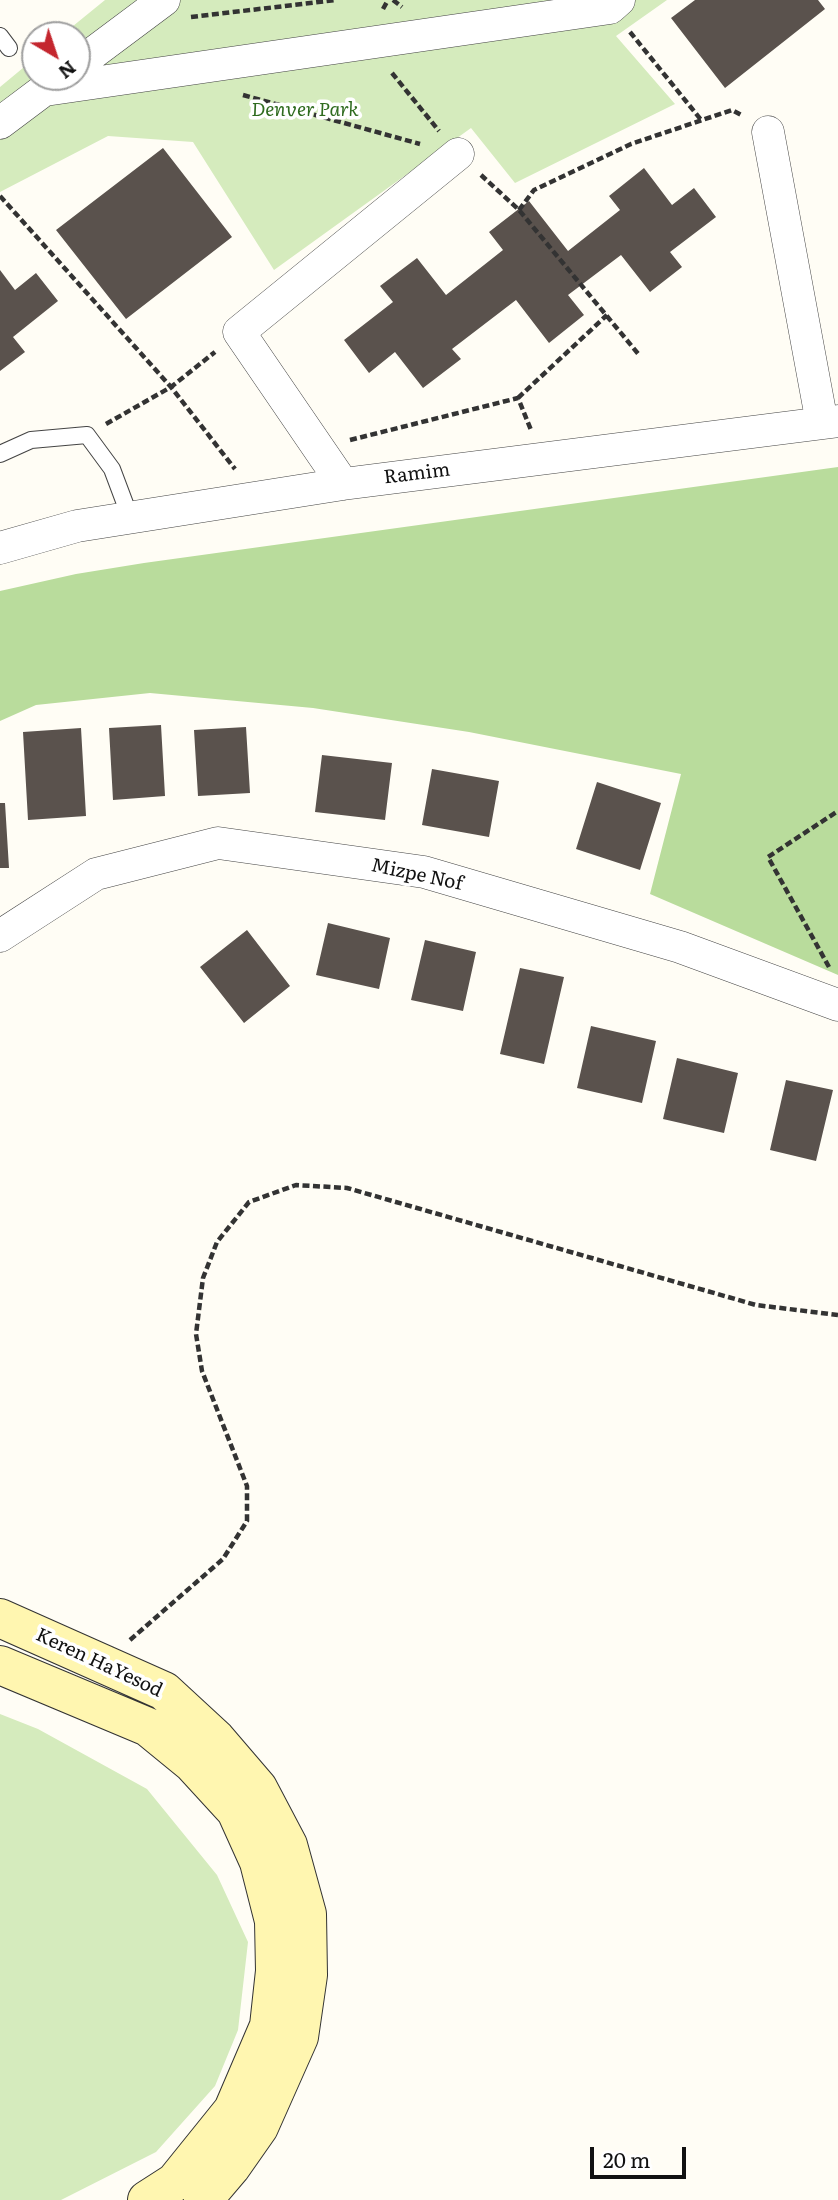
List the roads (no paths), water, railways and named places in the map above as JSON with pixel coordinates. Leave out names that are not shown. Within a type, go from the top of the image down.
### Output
[{"type":"street","points":[[91,78],[368,43],[614,4]]},
{"type":"street","points":[[91,57],[175,9]]},
{"type":"street","points":[[0,123],[42,91]]},
{"type":"street","points":[[768,132],[830,422]]},
{"type":"street","points":[[343,484],[239,332],[458,155]]},
{"type":"street","name":"Ramim","points":[[0,548],[77,526],[257,497],[830,422]]},
{"type":"street","name":"Mizpe Nof","points":[[0,936],[96,874],[218,843],[424,872],[680,947],[838,1005]]},
{"type":"street","name":"Keren HaYesod","points":[[0,1618],[164,1691],[216,1739],[258,1788],[288,1845],[307,1914],[308,1975],[299,2037],[259,2127],[231,2167],[203,2200]]},
{"type":"street","name":"Keren HaYesod","points":[[0,1665],[148,1727],[192,1763],[236,1811],[259,1863],[274,1921],[275,1971],[269,2026],[233,2110],[175,2182],[147,2200]]},
{"type":"lane","points":[[0,454],[31,440],[87,435],[112,470],[130,517]]},
{"type":"park label","name":"Denver Park","points":[[305,110]]}]
